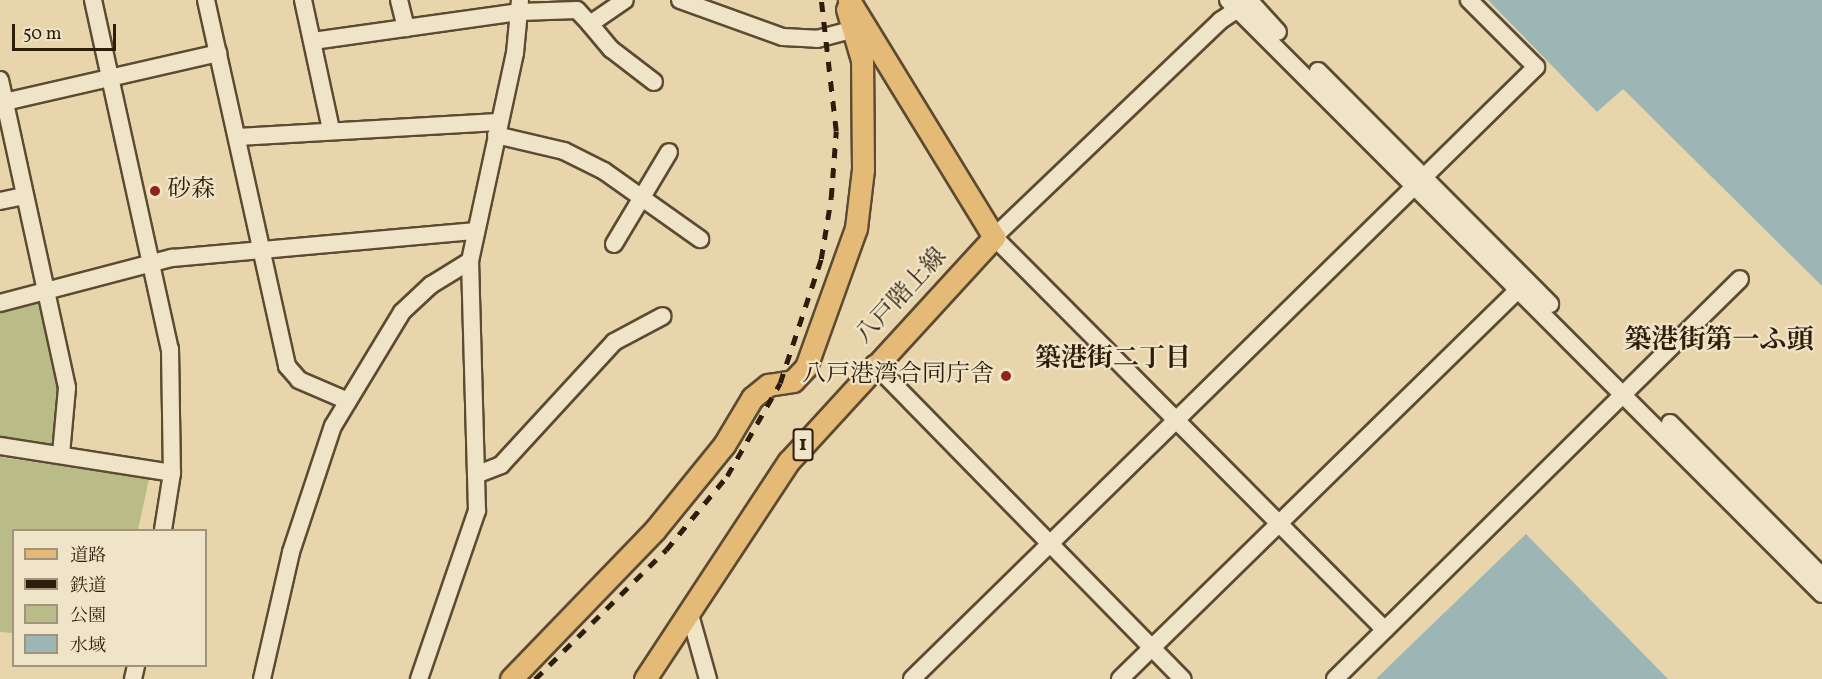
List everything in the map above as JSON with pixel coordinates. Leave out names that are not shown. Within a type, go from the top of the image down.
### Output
[{"type":"main road","name":"八戸階上線","points":[[511,679],[654,531],[724,445],[752,398],[768,386],[793,381],[806,367],[856,228],[866,109],[854,29],[844,0]]},
{"type":"main road","points":[[849,0],[994,237]]},
{"type":"main road","name":"八戸階上線","points":[[645,679],[789,462],[874,364],[994,237]]},
{"type":"street","points":[[93,0],[154,261],[170,349],[172,473],[163,529]]},
{"type":"street","points":[[206,0],[287,366],[299,380],[348,401]]},
{"type":"street","points":[[303,0],[331,130]]},
{"type":"street","points":[[399,0],[406,28]]},
{"type":"street","points":[[590,24],[625,0]]},
{"type":"street","points":[[680,0],[783,38],[817,39],[854,29]]},
{"type":"street","points":[[912,679],[1418,180],[1536,67],[1469,0]]},
{"type":"street","points":[[1385,630],[994,237],[1240,2],[1630,391],[1822,576]]},
{"type":"street","points":[[313,41],[406,28],[520,6],[577,10],[611,49],[654,82]]},
{"type":"street","points":[[418,679],[477,511],[478,474],[470,261],[474,231],[497,128],[520,6]]},
{"type":"street","points":[[3,102],[218,53]]},
{"type":"street","points":[[0,80],[24,196],[48,287],[67,388],[61,454]]},
{"type":"street","points":[[237,137],[331,130],[497,128],[564,151],[641,195],[700,239]]},
{"type":"street","points":[[614,244],[641,195],[669,152]]},
{"type":"street","points":[[0,201],[24,196]]},
{"type":"street","points":[[0,303],[48,287],[154,261],[474,231]]},
{"type":"street","points":[[262,679],[291,552],[333,426],[402,312],[431,285],[470,261]]},
{"type":"street","points":[[1335,679],[1630,391],[1740,279]]},
{"type":"street","points":[[1120,679],[1523,285]]},
{"type":"street","points":[[478,474],[501,465],[614,342],[663,316]]},
{"type":"street","points":[[874,364],[1182,679]]},
{"type":"street","points":[[1630,391],[1822,594]]},
{"type":"street","points":[[0,446],[172,473]]},
{"type":"street","points":[[689,611],[708,679]]},
{"type":"green space","points":[[38,300],[43,302],[62,388],[54,449],[0,443],[0,311]]},
{"type":"green space","points":[[0,457],[149,479],[138,529],[12,529],[12,633],[0,632]]},
{"type":"water","points":[[1488,0],[1822,0],[1822,286],[1623,89],[1597,112]]},
{"type":"water","points":[[1526,534],[1668,679],[1376,679],[1385,670]]},
{"type":"railway","points":[[535,679],[666,550],[727,476],[780,383],[821,259],[831,198],[836,131],[821,0]]},
{"type":"place","name":"砂森","points":[[155,191]]},
{"type":"place","name":"八戸港湾合同庁舎","points":[[1006,376]]},
{"type":"district","name":"築港街第一ふ頭","points":[[1719,342]]},
{"type":"district","name":"築港街二丁目","points":[[1113,360]]}]
